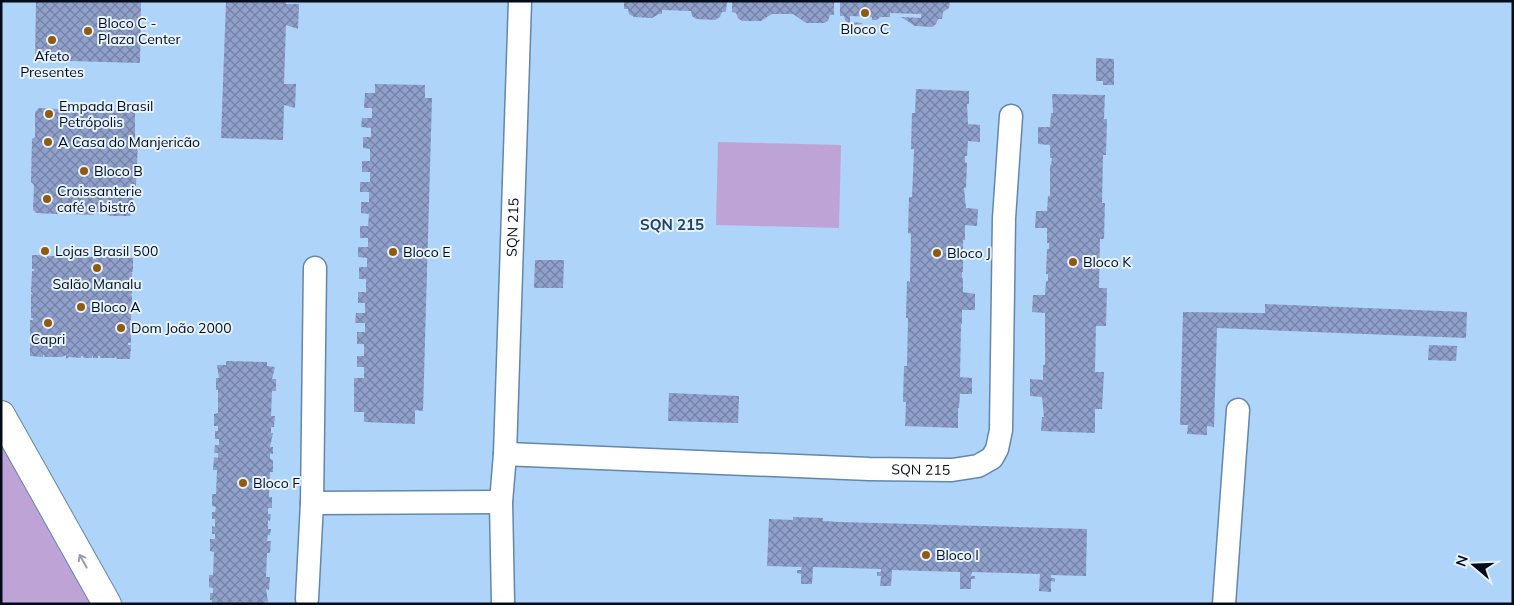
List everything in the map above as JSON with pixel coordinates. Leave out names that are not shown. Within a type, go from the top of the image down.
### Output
[{"type":"main road","points":[[1,415],[107,604]]},
{"type":"street","name":"SQN 215","points":[[503,602],[501,502],[505,454],[520,1]]},
{"type":"street","name":"SQN 215","points":[[505,454],[870,469],[952,470],[978,466],[992,458],[997,450],[1001,430],[1004,218],[1011,116]]},
{"type":"street","points":[[307,599],[312,503],[315,268]]},
{"type":"street","points":[[1224,604],[1238,410]]},
{"type":"street","points":[[312,503],[501,502]]},
{"type":"shaded area","points":[[718,142],[841,145],[839,228],[716,225]]},
{"type":"shaded area","points":[[2,445],[97,604],[1,604]]},
{"type":"building","name":"Bloco C - Plaza Center","points":[[36,1],[141,1],[140,63],[35,60]]},
{"type":"building","points":[[226,1],[286,1],[286,4],[299,4],[298,29],[286,25],[284,84],[296,84],[295,108],[284,105],[283,140],[221,138]]},
{"type":"building","points":[[624,1],[727,1],[726,12],[722,12],[720,17],[715,20],[696,19],[692,16],[691,11],[662,10],[662,14],[652,18],[634,17],[629,14],[628,9],[624,9]]},
{"type":"building","name":"Bloco C","points":[[732,1],[834,1],[834,15],[830,15],[828,21],[824,23],[806,23],[793,14],[772,14],[761,21],[742,21],[736,13],[732,12]]},
{"type":"building","name":"Bloco C","points":[[840,1],[950,1],[949,8],[943,12],[942,19],[938,19],[932,27],[915,26],[901,17],[921,18],[921,14],[890,13],[890,17],[880,17],[877,20],[872,20],[872,17],[850,16],[850,22],[862,24],[850,25],[844,16],[840,16]]},
{"type":"building","points":[[1096,58],[1114,59],[1114,85],[1103,85],[1103,81],[1096,81]]},
{"type":"building","name":"Bloco E","points":[[375,84],[425,85],[425,98],[432,98],[423,411],[415,410],[415,424],[364,422],[364,412],[354,412],[354,378],[364,378],[364,367],[357,367],[357,356],[364,356],[364,344],[357,344],[357,332],[365,332],[365,323],[355,323],[356,313],[365,313],[365,303],[358,303],[358,292],[366,292],[366,279],[359,279],[359,267],[367,267],[367,258],[358,257],[358,247],[368,247],[368,238],[360,238],[360,226],[368,226],[369,214],[361,213],[361,202],[369,202],[369,192],[360,192],[360,182],[370,182],[370,172],[362,172],[362,161],[370,161],[370,149],[363,148],[363,137],[371,137],[371,128],[361,127],[362,118],[372,118],[372,108],[364,108],[365,93],[375,93]]},
{"type":"building","name":"Bloco J","points":[[916,89],[969,91],[969,104],[967,104],[968,124],[980,125],[980,142],[968,141],[967,156],[965,156],[965,162],[967,163],[966,188],[964,188],[966,208],[978,209],[977,226],[965,225],[965,240],[963,240],[963,292],[975,294],[975,310],[962,310],[960,377],[972,378],[972,394],[960,394],[958,428],[905,426],[906,402],[903,402],[904,366],[907,366],[907,281],[910,282],[911,234],[908,233],[909,197],[912,197],[914,149],[911,149],[912,113],[915,113]]},
{"type":"building","name":"Bloco K","points":[[1052,94],[1105,95],[1104,119],[1107,119],[1106,155],[1103,155],[1102,203],[1105,203],[1104,239],[1100,239],[1099,288],[1107,288],[1106,326],[1096,326],[1095,372],[1104,372],[1102,409],[1095,409],[1095,433],[1041,431],[1042,417],[1044,417],[1042,397],[1030,396],[1030,379],[1043,380],[1043,365],[1045,365],[1045,313],[1032,312],[1033,295],[1045,295],[1046,281],[1048,281],[1048,274],[1046,274],[1047,249],[1049,249],[1047,228],[1035,228],[1036,211],[1047,211],[1048,196],[1050,196],[1050,165],[1052,158],[1050,158],[1050,145],[1038,144],[1038,127],[1050,127],[1051,113],[1053,113]]},
{"type":"building","name":"Bloco B","points":[[39,108],[60,109],[63,112],[72,112],[75,109],[96,110],[98,113],[109,113],[110,110],[133,111],[135,114],[135,139],[138,142],[136,185],[130,216],[109,216],[106,212],[96,212],[93,215],[72,214],[70,211],[60,211],[57,214],[36,213],[33,210],[34,185],[31,182],[32,139],[35,137],[35,112]]},
{"type":"building","name":"Bloco A","points":[[32,255],[45,255],[45,258],[47,256],[69,256],[69,259],[71,256],[93,257],[93,259],[96,259],[96,257],[117,257],[119,260],[119,258],[133,258],[133,271],[131,273],[132,294],[130,294],[132,296],[131,320],[129,321],[131,322],[131,343],[128,343],[128,345],[131,345],[130,359],[117,359],[116,356],[115,358],[100,358],[98,356],[98,358],[93,358],[92,356],[92,358],[84,358],[81,356],[81,358],[69,357],[66,359],[66,355],[62,357],[30,356],[30,343],[32,341],[30,341],[30,320],[33,320],[31,318],[31,294],[33,294],[31,292],[32,271],[34,271],[32,269]]},
{"type":"building","points":[[535,260],[564,260],[563,288],[534,288]]},
{"type":"building","points":[[1265,304],[1467,312],[1466,338],[1217,328],[1214,427],[1207,426],[1207,435],[1187,434],[1188,425],[1180,425],[1183,312],[1265,313]]},
{"type":"building","points":[[1429,345],[1457,346],[1456,361],[1428,360]]},
{"type":"building","name":"Bloco F","points":[[226,361],[267,362],[267,366],[275,367],[272,379],[276,379],[276,391],[272,391],[271,416],[275,416],[274,427],[271,427],[271,433],[273,433],[270,447],[273,447],[273,454],[270,454],[270,459],[273,460],[273,472],[270,472],[269,497],[272,497],[272,508],[268,508],[268,514],[271,514],[270,521],[268,520],[268,529],[271,529],[267,541],[271,541],[270,553],[267,553],[266,577],[270,577],[269,590],[266,589],[268,602],[265,601],[265,604],[212,604],[212,600],[210,600],[210,593],[213,593],[213,588],[209,587],[209,575],[213,575],[214,552],[210,551],[210,539],[215,539],[215,534],[212,534],[212,526],[215,527],[215,519],[212,519],[212,512],[215,512],[216,507],[212,506],[212,494],[216,494],[217,470],[213,470],[214,457],[218,458],[218,453],[214,453],[215,445],[219,445],[219,439],[215,439],[215,431],[218,431],[218,426],[214,426],[214,414],[218,413],[216,378],[219,378],[217,365],[226,365]]},
{"type":"building","points":[[669,393],[739,396],[738,423],[668,421]]},
{"type":"building","name":"Bloco I","points":[[793,517],[823,518],[823,521],[840,522],[1087,529],[1086,576],[1051,575],[1051,578],[1055,578],[1055,582],[1051,581],[1051,592],[1039,591],[1040,574],[972,572],[971,576],[975,576],[975,579],[971,579],[971,589],[960,589],[960,572],[892,570],[891,586],[880,586],[881,576],[877,576],[877,572],[881,572],[881,569],[813,567],[812,584],[801,584],[801,574],[797,573],[797,570],[801,570],[802,567],[767,566],[769,519],[793,520]]},
{"type":"place","name":"Bloco C","points":[[865,13]]},
{"type":"place","name":"Bloco C - Plaza Center","points":[[88,31]]},
{"type":"place","name":"Afeto Presentes","points":[[52,40]]},
{"type":"place","name":"Empada Brasil Petrópolis","points":[[49,114]]},
{"type":"place","name":"A Casa do Manjericão","points":[[48,142]]},
{"type":"place","name":"Bloco B","points":[[84,171]]},
{"type":"place","name":"Croissanterie café e bistrô","points":[[47,199]]},
{"type":"place","name":"Lojas Brasil 500","points":[[45,251]]},
{"type":"place","name":"Bloco E","points":[[393,252]]},
{"type":"place","name":"Bloco J","points":[[937,253]]},
{"type":"place","name":"Bloco K","points":[[1073,262]]},
{"type":"place","name":"Salão Manalu","points":[[97,268]]},
{"type":"place","name":"Bloco A","points":[[81,307]]},
{"type":"place","name":"Capri","points":[[48,323]]},
{"type":"place","name":"Dom João 2000","points":[[121,328]]},
{"type":"place","name":"Bloco F","points":[[243,483]]},
{"type":"place","name":"Bloco I","points":[[926,555]]},
{"type":"district","name":"SQN 215","points":[[672,224]]}]
